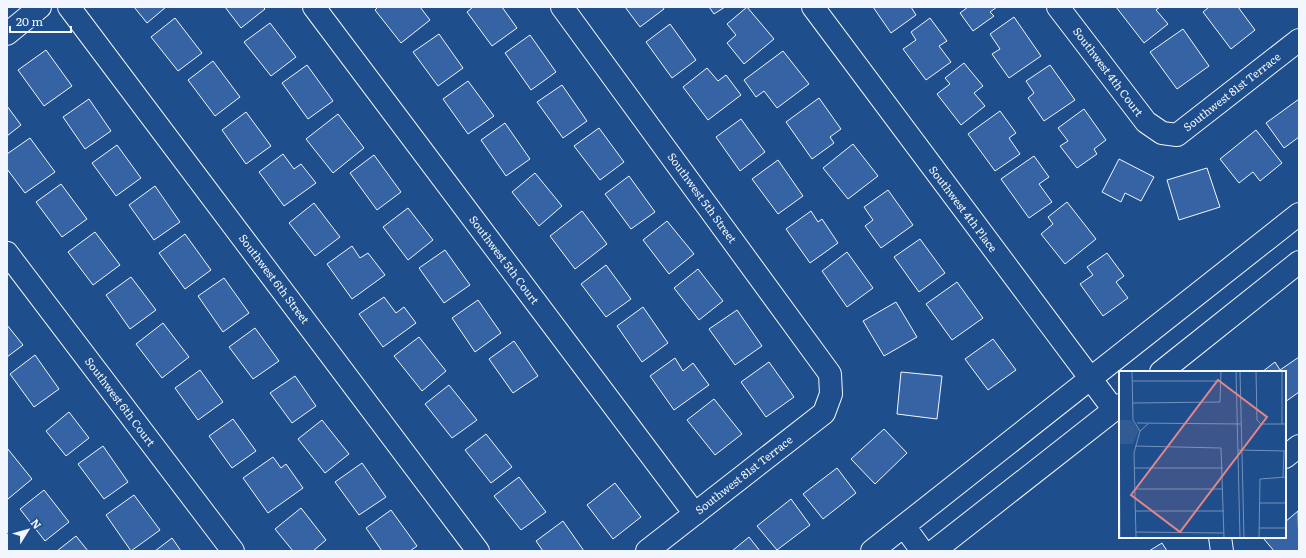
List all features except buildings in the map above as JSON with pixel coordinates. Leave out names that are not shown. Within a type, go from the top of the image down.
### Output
[{"type":"street","points":[[7,34],[40,7]]},
{"type":"street","name":"Southwest 6th Street","points":[[69,7],[478,551]]},
{"type":"street","name":"Southwest 5th Court","points":[[314,7],[695,514]]},
{"type":"street","name":"Southwest 5th Street","points":[[562,7],[830,374],[831,394]]},
{"type":"street","name":"Southwest 4th Place","points":[[813,7],[1090,379],[1117,408]]},
{"type":"street","name":"Southwest 4th Court","points":[[1058,7],[1146,122],[1162,133]]},
{"type":"street","name":"Southwest 81st Terrace","points":[[1162,133],[1177,135],[1299,40]]},
{"type":"street","points":[[872,551],[1299,214]]},
{"type":"street","name":"Southwest 6th Court","points":[[7,253],[233,551]]},
{"type":"street","points":[[1162,371],[1299,262]]},
{"type":"street","name":"Southwest 81st Terrace","points":[[647,551],[824,413],[831,394]]},
{"type":"street","points":[[934,551],[1117,408]]},
{"type":"street","points":[[1286,456],[1299,446]]},
{"type":"street","points":[[904,526],[922,551]]},
{"type":"street","points":[[1220,538],[1222,551]]}]
